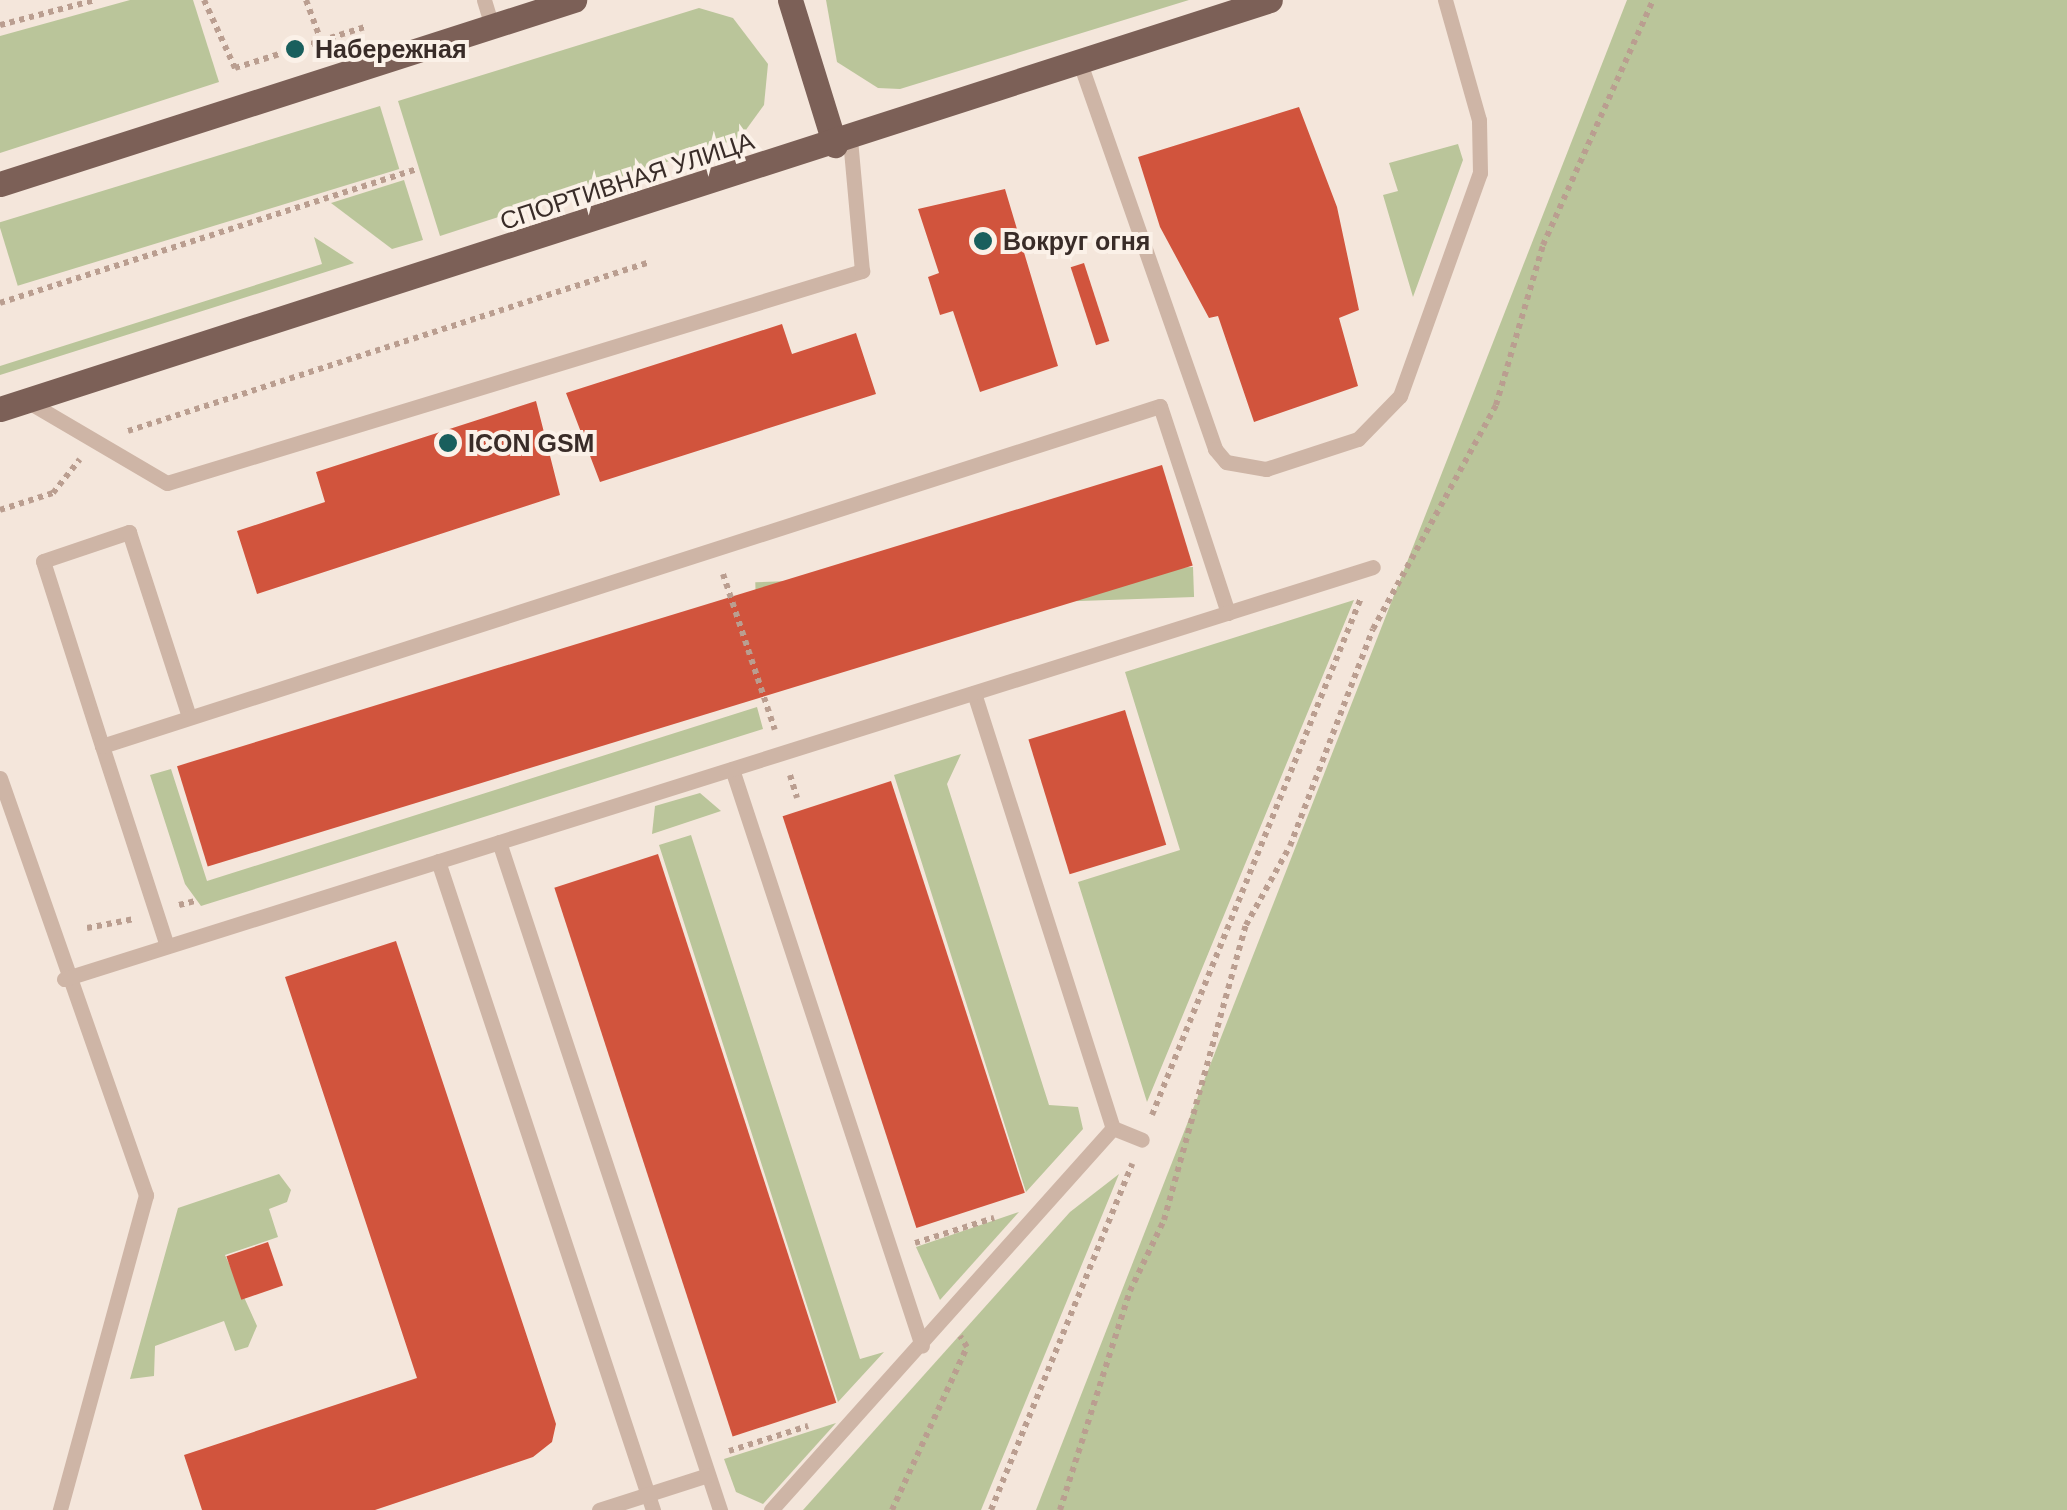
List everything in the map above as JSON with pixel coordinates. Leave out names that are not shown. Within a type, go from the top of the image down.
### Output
[{"type":"main road","points":[[0,184],[574,0]]},
{"type":"main road","points":[[790,0],[843,142]]},
{"type":"main road","name":"СПОРТИВНАЯ УЛИЦА","points":[[0,409],[843,142],[1270,0]]},
{"type":"lane","points":[[484,0],[492,26]]},
{"type":"lane","points":[[1080,63],[1215,449],[1226,462],[1266,469],[1358,438],[1400,396],[1480,173],[1479,120],[1445,0]]},
{"type":"lane","points":[[26,401],[167,482],[862,271],[843,142]]},
{"type":"lane","points":[[102,746],[1160,406],[1228,613]]},
{"type":"lane","points":[[167,946],[42,561],[129,532],[190,717]]},
{"type":"lane","points":[[64,979],[1373,567]]},
{"type":"lane","points":[[974,692],[1113,1128],[1142,1140]]},
{"type":"lane","points":[[732,768],[922,1346]]},
{"type":"lane","points":[[0,778],[64,979],[146,1195],[60,1510]]},
{"type":"lane","points":[[498,842],[720,1510]]},
{"type":"lane","points":[[438,862],[650,1502]]},
{"type":"lane","points":[[771,1510],[922,1346],[1113,1128]]},
{"type":"lane","points":[[599,1510],[650,1502],[708,1475]]},
{"type":"path","points":[[0,25],[95,0]]},
{"type":"path","points":[[204,0],[235,68],[368,26]]},
{"type":"path","points":[[306,0],[321,42]]},
{"type":"path","points":[[1060,1510],[1130,1291],[1164,1220],[1246,925],[1290,846],[1373,628],[1496,406],[1543,246],[1653,0]]},
{"type":"path","points":[[0,303],[414,170]]},
{"type":"path","points":[[0,510],[53,493],[94,442],[650,262]]},
{"type":"path","points":[[991,1510],[1373,567]]},
{"type":"path","points":[[723,574],[797,798]]},
{"type":"path","points":[[892,1510],[967,1347],[960,1336],[946,1350]]},
{"type":"green space","points":[[130,0],[193,0],[219,82],[0,153],[0,36]]},
{"type":"green space","points":[[826,0],[1189,0],[900,89],[878,88],[837,62]]},
{"type":"green space","points":[[1627,0],[2067,0],[2067,1510],[1036,1510]]},
{"type":"green space","points":[[699,8],[733,18],[768,64],[764,105],[740,138],[440,236],[398,101]]},
{"type":"green space","points":[[380,106],[399,169],[18,286],[0,222]]},
{"type":"green space","points":[[1458,144],[1463,160],[1413,297],[1383,195],[1398,191],[1389,163]]},
{"type":"green space","points":[[404,180],[423,240],[392,249],[331,203]]},
{"type":"green space","points":[[314,237],[354,263],[0,375],[0,366],[322,264]]},
{"type":"green space","points":[[1193,567],[1194,597],[756,612],[755,582]]},
{"type":"green space","points":[[1354,600],[1147,1102],[1078,882],[1180,850],[1125,672]]},
{"type":"green space","points":[[757,707],[763,729],[201,906],[185,884],[150,775],[171,769],[207,881]]},
{"type":"green space","points":[[961,754],[947,784],[1049,1105],[1078,1107],[1083,1129],[1026,1192],[894,775]]},
{"type":"green space","points":[[700,793],[721,811],[652,834],[655,806]]},
{"type":"green space","points":[[691,835],[860,1359],[884,1352],[838,1402],[659,845]]},
{"type":"green space","points":[[279,1174],[291,1190],[287,1202],[269,1209],[278,1237],[225,1255],[257,1326],[248,1347],[235,1351],[224,1321],[155,1346],[154,1376],[130,1379],[178,1208]]},
{"type":"green space","points":[[1119,1174],[981,1510],[803,1510],[1070,1212]]},
{"type":"green space","points":[[1019,1212],[940,1300],[916,1247]]},
{"type":"green space","points":[[836,1423],[763,1504],[736,1492],[724,1459]]},
{"type":"building","points":[[1299,107],[1337,207],[1359,310],[1339,318],[1358,386],[1254,422],[1218,316],[1209,318],[1160,227],[1138,157]]},
{"type":"building","points":[[1005,189],[1058,366],[980,392],[953,311],[940,315],[928,277],[939,273],[918,209]]},
{"type":"building","points":[[1084,263],[1109,341],[1096,345],[1071,267]]},
{"type":"building","points":[[782,324],[792,354],[856,333],[876,394],[600,482],[566,393]]},
{"type":"building","points":[[536,401],[560,495],[257,594],[237,531],[325,502],[316,472]]},
{"type":"building","points":[[1162,465],[1193,565],[208,867],[177,766]]},
{"type":"building","points":[[1125,710],[1166,845],[1070,874],[1028,740]]},
{"type":"building","points":[[891,781],[1025,1193],[916,1228],[783,816]]},
{"type":"building","points":[[658,854],[836,1403],[733,1436],[554,888]]},
{"type":"building","points":[[396,941],[556,1424],[552,1442],[533,1457],[375,1510],[202,1510],[184,1455],[417,1378],[285,977]]},
{"type":"building","points":[[268,1242],[283,1285],[241,1300],[226,1256]]},
{"type":"place","name":"Набережная","points":[[295,49]]},
{"type":"place","name":"Вокруг огня","points":[[983,241]]},
{"type":"place","name":"ICON GSM","points":[[448,443]]}]
